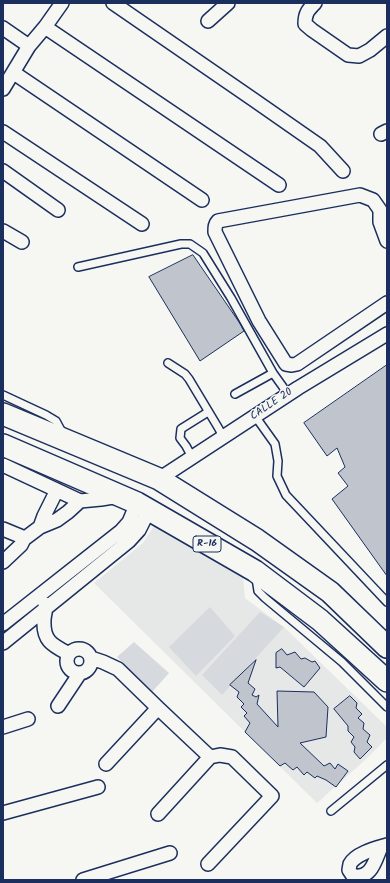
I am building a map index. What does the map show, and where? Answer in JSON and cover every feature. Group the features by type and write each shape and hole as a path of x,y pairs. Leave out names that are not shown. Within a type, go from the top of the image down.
{"main road":[{"name":"R-16","path":"3,414 159,479 257,540 330,592 387,647"},
{"name":"R-16","path":"3,445 135,503 255,571 320,620 387,681"}],"street":[{"path":"3,89 29,46 62,3"},
{"path":"114,3 320,146 343,171"},
{"path":"208,21 228,3"},
{"path":"315,3 305,17 305,24 348,55 359,56 370,50 387,36"},
{"path":"45,27 279,185"},
{"path":"3,28 29,46"},
{"path":"14,73 202,200"},
{"path":"3,132 142,224"},
{"path":"3,171 58,210"},
{"path":"387,241 380,222 380,210 373,200 360,195 218,221 215,227 215,232 256,315 286,364 297,364 387,303"},
{"path":"3,231 22,242"},
{"name":"CALLE 20","path":"159,479 305,383 387,334"},
{"path":"3,465 80,501 101,499 135,503"},
{"path":"40,527 57,490"},
{"path":"3,562 21,545 24,539 40,527 56,520 68,512 80,501"},
{"path":"3,624 121,531 129,522 135,503"},
{"path":"3,643 129,541 139,530 135,503"},
{"path":"3,529 24,539"},
{"path":"40,595 46,608 44,620 45,635 52,644 69,654"},
{"path":"91,658 90,665 86,671 80,673 73,672 68,667 66,660 69,654 74,650 81,649 87,652 91,658 118,668 210,757"},
{"path":"58,706 80,673"},
{"path":"106,764 158,708"},
{"path":"3,727 28,719"},
{"path":"158,814 210,757 220,755 232,757 272,796 208,864"},
{"path":"3,813 98,787"},
{"path":"83,880 170,853"}],"lane":[{"path":"78,267 181,244 190,244 202,253 223,285 273,373 288,395"},
{"path":"168,363 185,374 223,437"},
{"path":"235,394 273,373"},
{"path":"3,395 56,421 65,440"},
{"path":"192,457 180,438 181,430 208,412"},
{"path":"255,416 275,444 278,461 277,476 286,495 387,602"},
{"path":"255,571 258,591 342,662 387,707"},
{"path":"331,811 387,765"}],"shaded area":[{"path":"154,526 243,576 245,598 286,629 387,727 387,738 364,761 317,803 94,583 143,543"},
{"path":"210,607 235,636 196,676 169,647"},
{"path":"260,612 284,627 222,695 202,675"},
{"path":"134,642 169,673 152,692 117,657"}],"building":[{"path":"193,255 244,331 200,361 149,277"},
{"path":"387,365 387,576 332,499 348,486 338,473 345,467 337,448 327,456 304,423"},
{"path":"282,649 287,655 295,652 301,659 305,658 312,662 315,661 320,668 304,687 280,667 276,668 276,653"},
{"path":"256,660 248,683 255,689 252,695 256,697 259,695 257,704 278,727 277,691 314,692 328,707 326,737 300,743 324,766 330,763 335,769 338,764 348,771 336,787 317,776 315,778 307,772 304,775 297,767 293,770 285,763 280,766 245,732 250,723 244,716 247,713 241,707 244,704 237,697 239,692 230,685"},
{"path":"350,696 357,703 356,708 362,714 358,718 364,723 363,729 370,735 367,742 372,747 360,759 354,752 355,747 351,742 354,737 348,731 348,726 334,709"}]}
